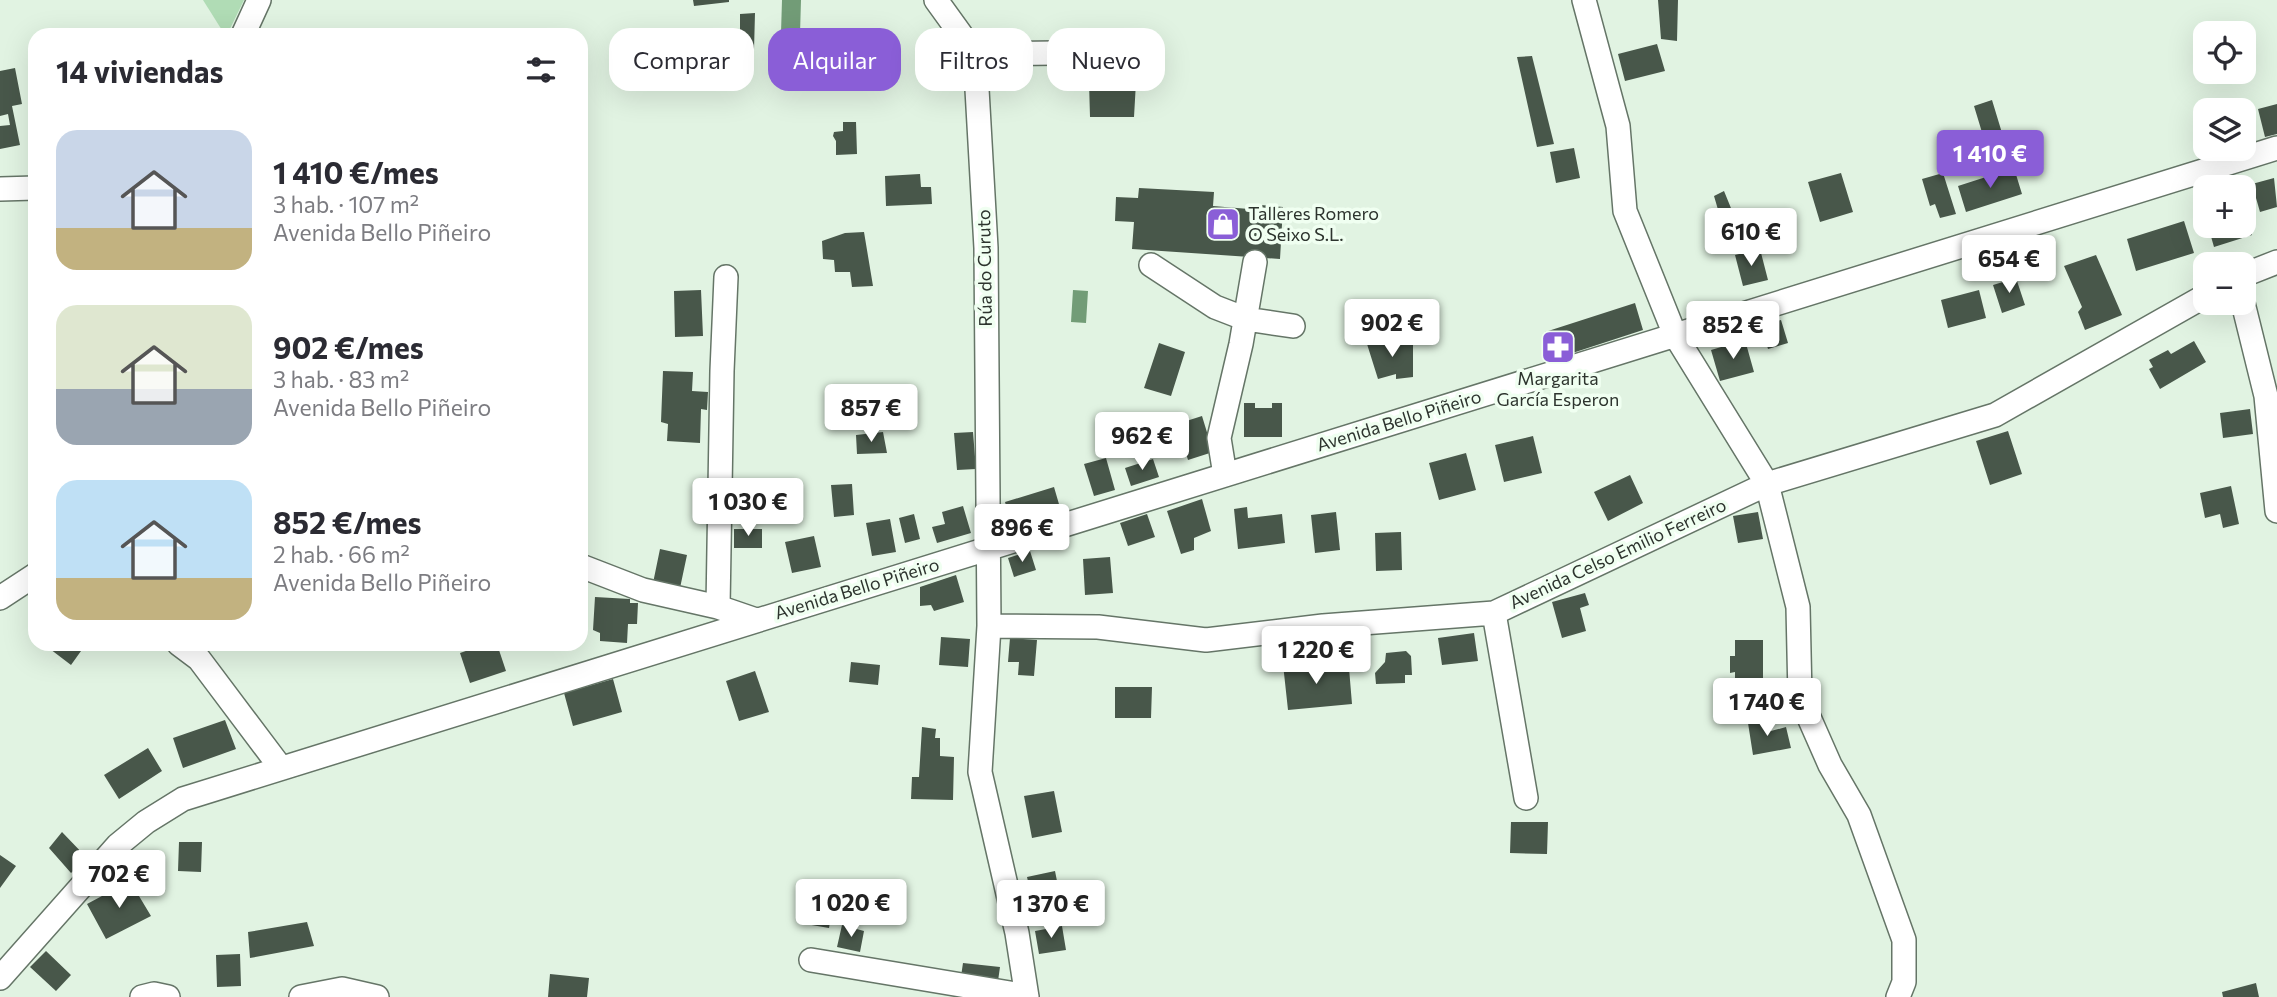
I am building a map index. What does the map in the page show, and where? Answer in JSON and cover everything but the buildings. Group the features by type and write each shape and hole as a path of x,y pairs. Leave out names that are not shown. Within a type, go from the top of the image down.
{"street":[{"path":"246,28 259,0"},
{"path":"936,0 956,28"},
{"path":"1584,0 1618,126 1625,211 1675,335 1767,484 1798,607 1800,697 1830,765 1859,815 1904,940 1904,982 1898,997"},
{"name":"Rúa do Curuto","path":"977,91 986,248 988,549"},
{"name":"Avenida Bello Piñeiro","path":"0,978 118,845 146,822 183,799 2160,182 2277,148"},
{"path":"0,189 28,188"},
{"path":"1225,475 1220,438 1255,262"},
{"path":"2256,270 2277,262"},
{"path":"1151,265 1215,307 1245,319 1293,326"},
{"path":"718,607 726,277"},
{"name":"Avenida Celso Emilio Ferreiro","path":"989,626 1098,627 1206,640 1323,626 1494,613 1767,484 1995,415 2193,303"},
{"path":"2246,315 2266,396 2277,511"},
{"path":"811,960 1027,997 1017,933 980,772 989,626 988,549"},
{"path":"588,569 643,590 718,607 756,620"},
{"path":"0,598 28,580"},
{"path":"1494,613 1526,798"},
{"path":"188,651 199,659 281,768"},
{"path":"301,997 342,989 377,997"},
{"path":"142,997 168,997"}],"shaded area":[{"path":"203,0 244,0 230,28 221,28"},
{"path":"782,0 801,0 800,28 781,28"},
{"path":"1073,290 1088,291 1086,323 1071,322"}],"place":[{"name":"Talleres Romero O Seixo S.L.","path":"1223,224"},
{"name":"Margarita García Esperon","path":"1558,347"}]}
